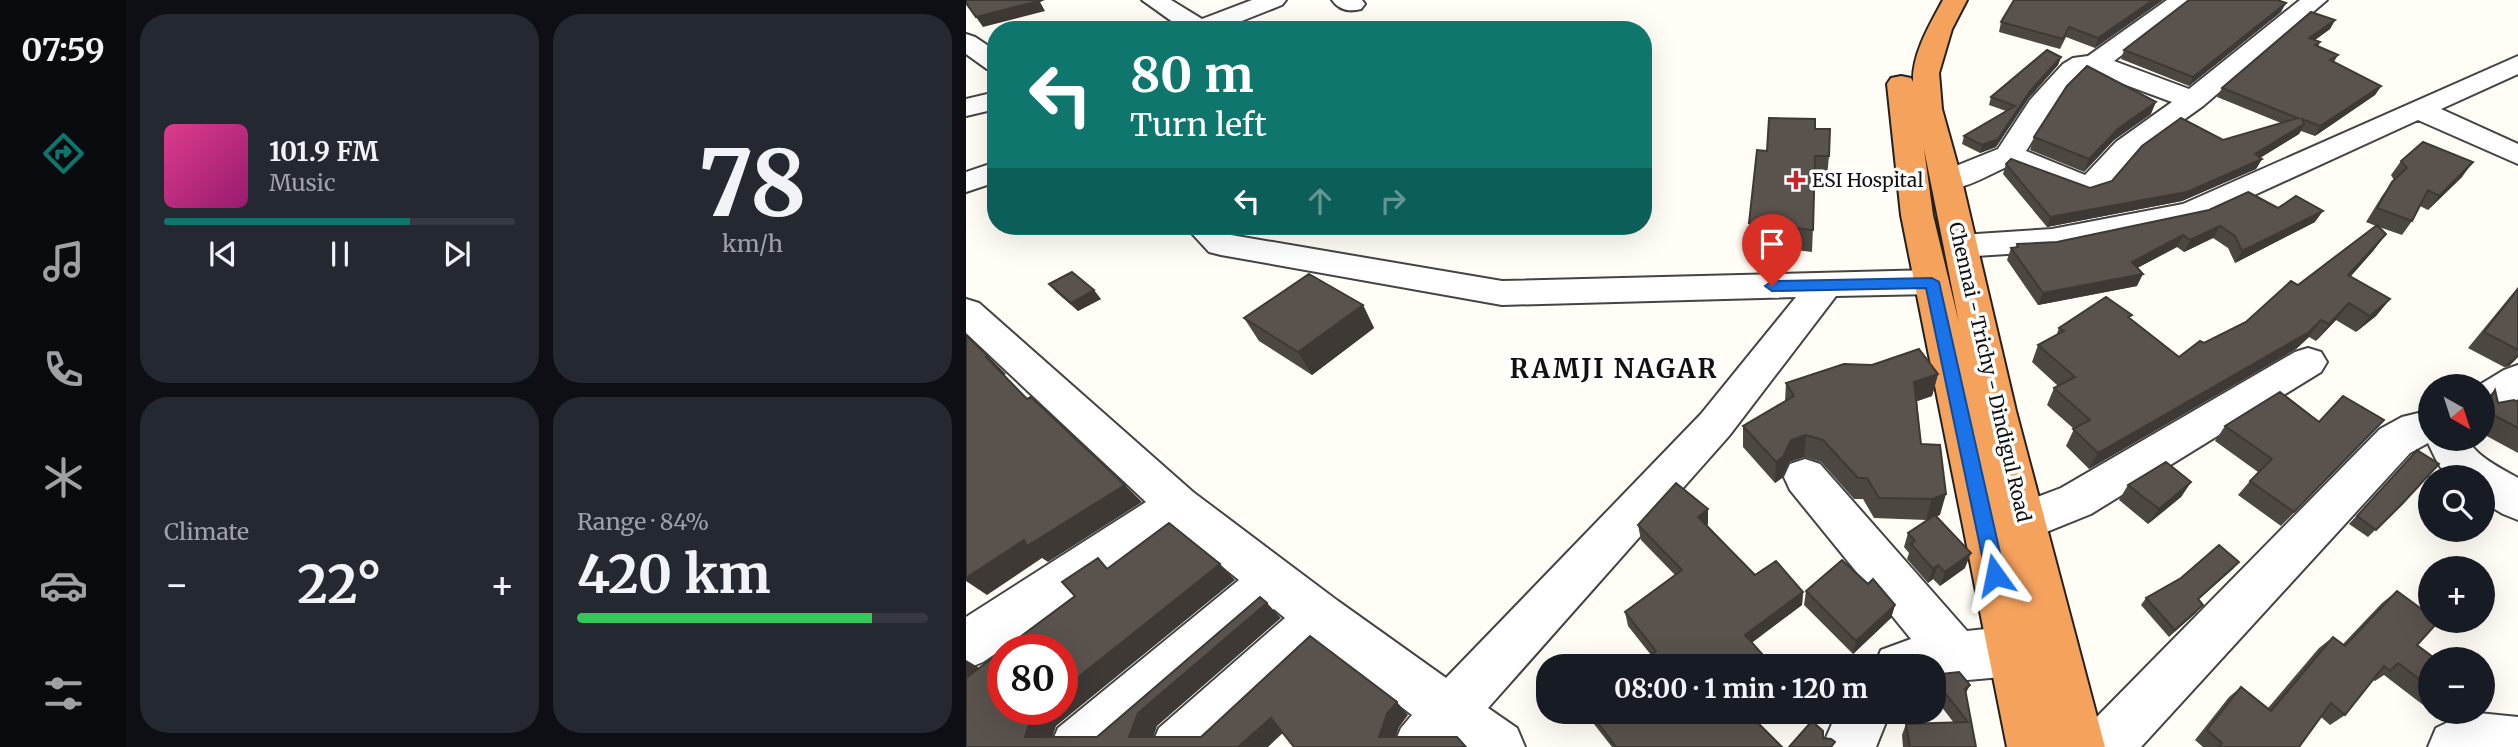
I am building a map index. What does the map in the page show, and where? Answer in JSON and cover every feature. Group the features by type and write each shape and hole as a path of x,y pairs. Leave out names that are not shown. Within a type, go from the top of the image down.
{"highway":[{"name":"Chennai - Trichy - Dindigul Road","path":"1927,0 1914,28 1901,83 1917,215 1932,282 2033,649 2078,747"},
{"name":"Chennai - Trichy - Dindigul Road","path":"1955,0 1940,29 1926,73 1928,109 1947,181 1996,411 2024,522 2033,649 2034,747"}],"street":[{"path":"1154,0 1187,21"},
{"path":"1220,21 1274,0"},
{"path":"2095,63 2182,0"},
{"path":"2009,155 2086,187 2095,182 2126,148 2193,100 2315,0"},
{"path":"966,42 987,68"},
{"path":"1947,181 2009,155 2040,106 2072,70 2082,64 2095,63 2193,100"},
{"path":"1961,246 2052,240 2191,212 2518,64"},
{"path":"966,108 987,102"},
{"path":"2418,109 2518,155"},
{"path":"966,183 987,174"},
{"path":"1211,235 1221,244 1502,293 1932,282"},
{"path":"1420,747 1451,710 1715,425 1826,285"},
{"path":"966,312 1178,505 1321,617 1498,747"},
{"path":"2024,522 2076,502 2308,362"},
{"path":"2496,394 2518,380"},
{"path":"2105,747 2395,441 2418,428"},
{"path":"2453,452 2465,465"},
{"path":"1805,477 1957,657"},
{"path":"2495,487 2518,501"},
{"path":"966,645 1178,505"},
{"path":"1077,747 1275,579"},
{"path":"1178,747 1321,617"},
{"path":"1946,658 2033,649"},
{"path":"1849,747 1859,724"},
{"path":"2455,747 2473,737 2518,744"}],"building":[{"path":"966,0 1038,0 1039,1 976,17"},
{"path":"2014,0 2153,0 2098,38 2069,27 2063,39 2001,22"},
{"path":"2189,0 2277,0 2286,3 2193,77 2124,50"},
{"path":"2311,12 2335,20 2309,38 2320,42 2315,45 2338,55 2330,60 2381,86 2320,126 2302,119 2304,124 2255,154 2262,159 2187,192 2050,217 2006,164 2011,159 2090,188 2112,181 2142,146 2181,118 2223,140 2298,118 2222,88"},
{"path":"2047,50 2061,57 2030,91 1998,139 1982,145 1964,136 2015,106 1991,97"},
{"path":"2087,66 2156,102 2119,128 2089,159 2034,137 2067,86"},
{"path":"1769,118 1815,119 1815,129 1830,129 1829,156 1815,156 1813,230 1749,223 1757,150 1767,151"},
{"path":"2423,142 2473,162 2439,196 2428,190 2412,221 2377,208 2392,182 2407,168 2401,161"},
{"path":"2248,192 2278,208 2296,196 2323,211 2242,251 2235,236 2220,226 2190,240 2183,235 2132,262 2143,274 2043,293 2011,248 2018,247 2017,244 2057,242 2209,210"},
{"path":"2377,225 2386,234 2348,275 2390,299 2370,316 2349,303 2329,324 2321,320 2309,332 2098,453 2073,429 2090,420 2054,388 2075,377 2038,345 2064,331 2059,328 2106,297 2132,315 2128,317 2179,357 2200,341 2204,343 2246,322 2291,281 2298,285"},
{"path":"1072,272 1094,290 1071,303 1049,284"},
{"path":"1309,274 1363,305 1298,352 1244,318"},
{"path":"2518,289 2518,350 2484,332"},
{"path":"966,335 1027,399 1031,397 1125,485 1027,546 1024,540 966,578"},
{"path":"1919,349 1938,374 1914,382 1921,444 1940,445 1946,494 1932,499 1879,498 1867,478 1858,478 1823,440 1806,435 1791,440 1783,457 1776,462 1743,426 1794,396 1786,383 1844,364 1872,365"},
{"path":"2280,392 2319,422 2343,396 2384,420 2294,512 2250,481 2272,459 2225,426"},
{"path":"2496,394 2498,403 2514,400 2518,402 2518,428 2496,416"},
{"path":"2417,450 2439,464 2418,465 2418,487 2376,530 2357,516"},
{"path":"2166,462 2191,482 2159,509 2128,485"},
{"path":"1676,483 1708,509 1698,517 1755,575 1776,561 1803,592 1745,635 1762,654 1652,654 1656,651 1625,612 1682,570 1638,525"},
{"path":"1935,515 1971,553 1945,572 1938,565 1933,569 1911,544 1915,541 1908,533"},
{"path":"1169,523 1220,564 1078,677 1078,634 1024,634 1075,596 1062,582 1098,558 1107,569"},
{"path":"2219,545 2239,562 2198,599 2203,605 2175,630 2146,598 2181,578"},
{"path":"1842,560 1868,584 1873,579 1895,605 1856,641 1806,591"},
{"path":"2397,591 2418,606 2418,633 2428,633 2417,645 2420,647 2418,678 2398,663 2390,671 2384,666 2345,715 2331,703 2299,747 2219,747 2222,743 2207,730 2241,687 2271,711 2333,637 2345,646"},
{"path":"1260,597 1267,603 1138,713 1129,737 1201,737 1310,636 1397,702 1387,714 1379,737 1457,737 1466,747 1294,747 1271,718 1238,747 966,747 966,678 987,662 987,725 1029,725 1025,737 1097,737"},
{"path":"1959,672 1970,685 1965,689 1976,747 1910,747 1906,724 1968,722 1946,694 1946,673"},
{"path":"1599,724 1759,724 1782,747 1616,747"},
{"path":"1809,724 1815,724 1823,731 1823,738 1835,742 1831,747 1789,747"}],"place":[{"name":"ESI Hospital","path":"1796,180"}],"district":[{"name":"RAMJI NAGAR","path":"1614,369"}],"route":[{"path":"1772,286 1932,282 1995,575"}]}
